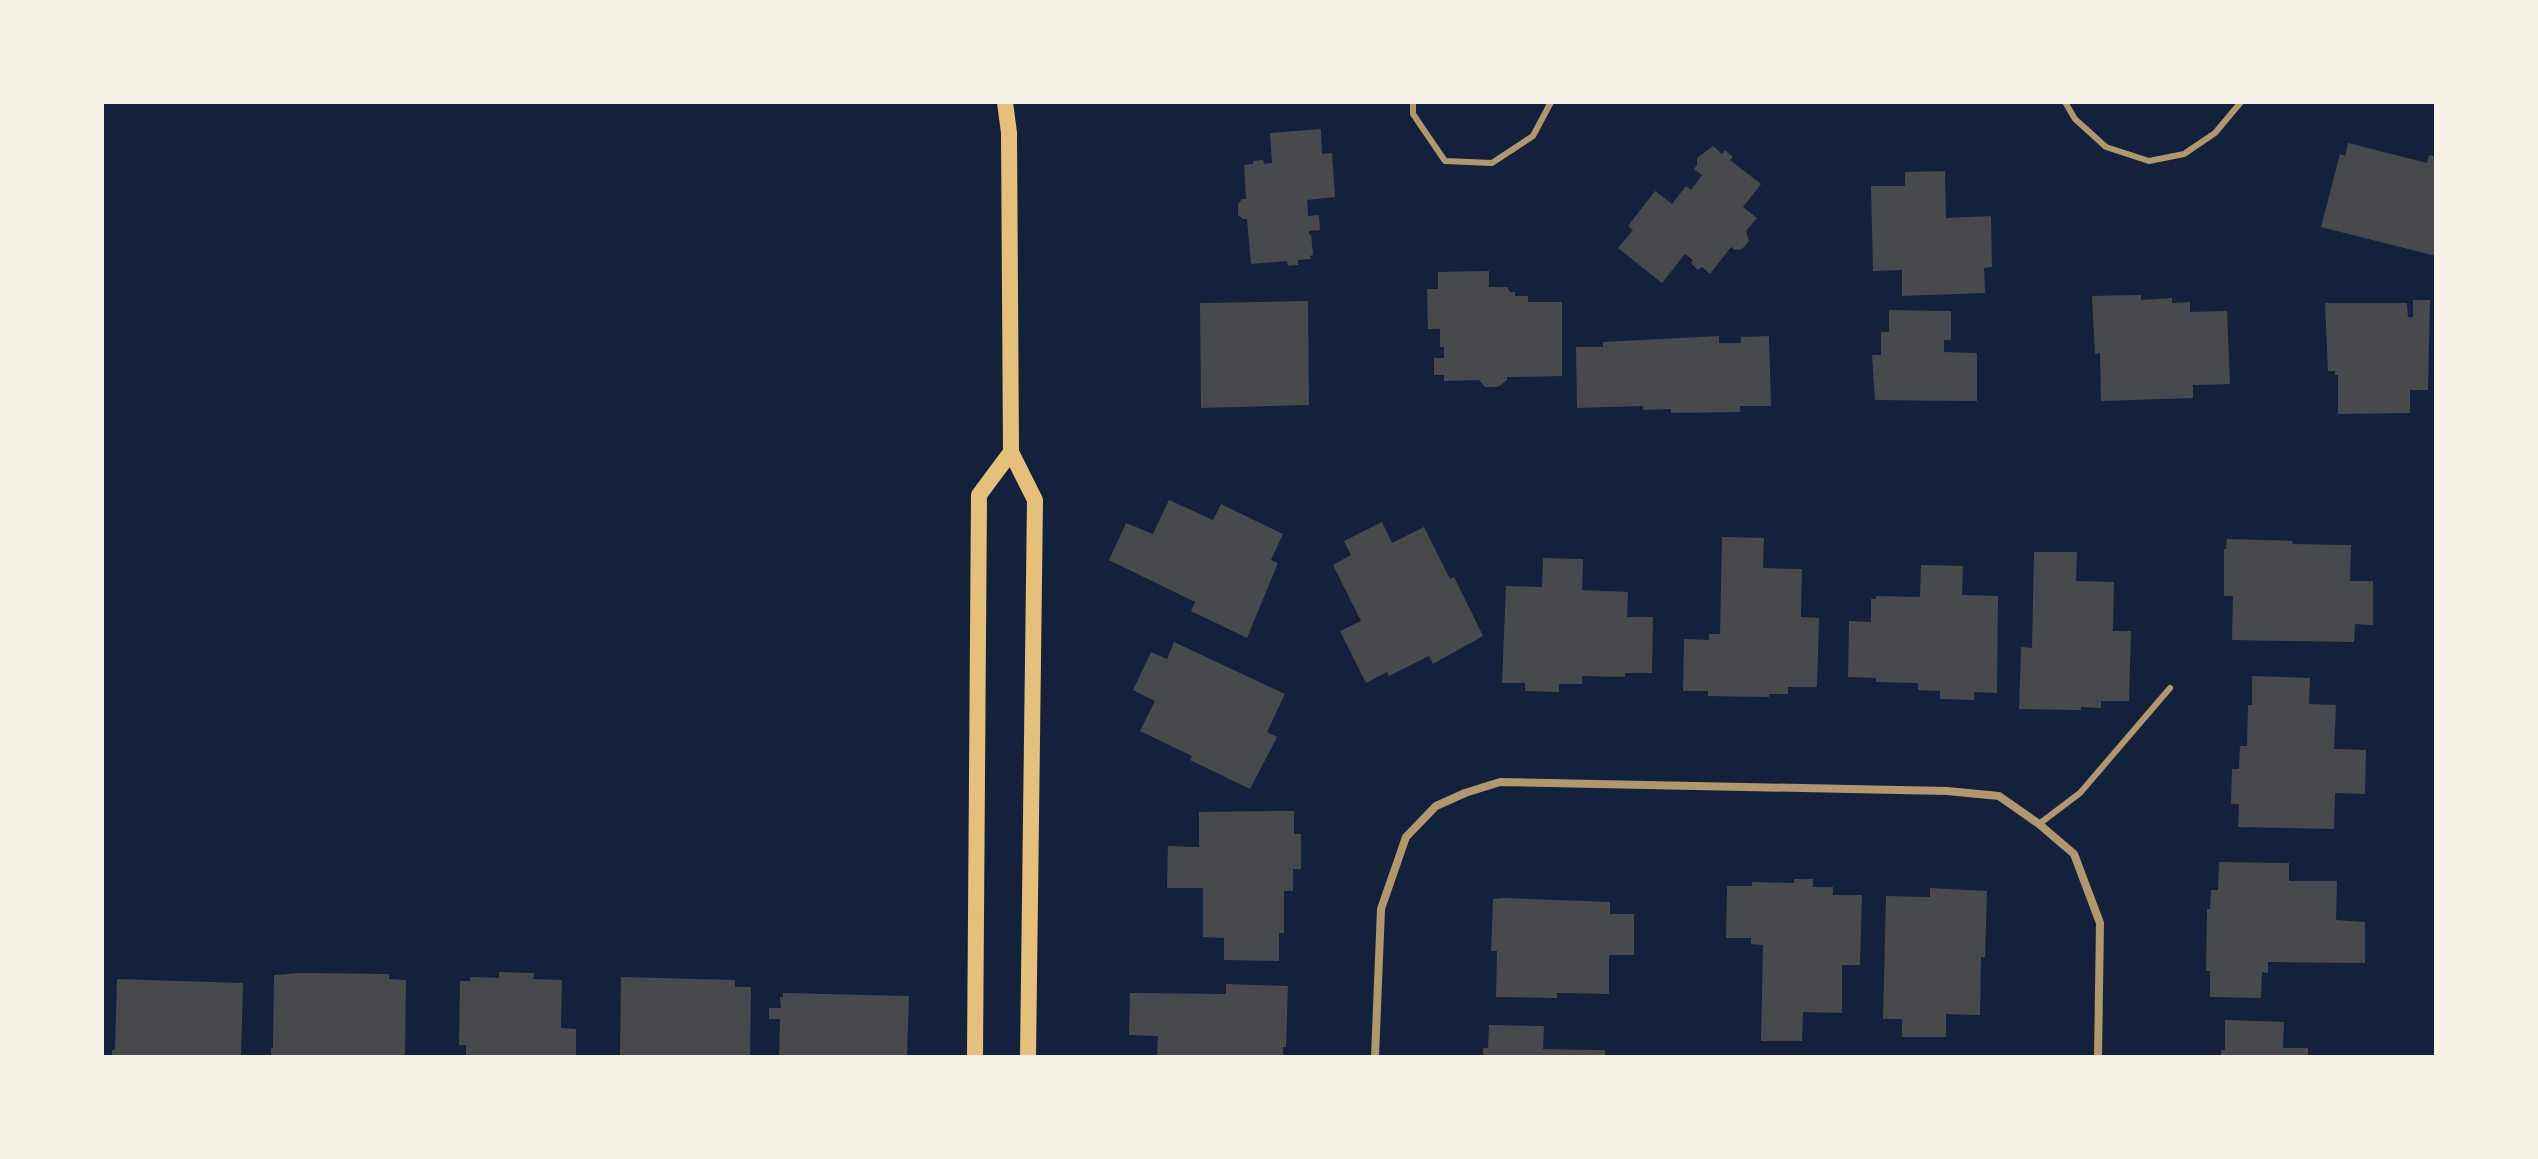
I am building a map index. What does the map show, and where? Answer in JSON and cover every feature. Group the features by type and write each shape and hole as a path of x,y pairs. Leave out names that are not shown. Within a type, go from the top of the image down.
{"main road":[{"path":"1005,102 1009,133 1011,452 1035,500 1028,1057"},
{"path":"975,1057 979,495 1011,452"}],"street":[{"path":"1375,1057 1381,909 1406,837 1436,806 1500,782 1947,791 1999,796 2074,854 2100,923 2098,1057"}],"lane":[{"path":"1413,102 1413,114 1445,161 1492,163 1533,136 1551,102"},
{"path":"2065,102 2075,119 2106,147 2149,161 2184,154 2215,133 2241,102"},
{"path":"2039,824 2080,793 2170,688"}],"building":[{"path":"1321,129 1322,154 1332,153 1335,197 1307,200 1308,216 1319,215 1320,230 1309,231 1311,259 1298,260 1298,265 1288,266 1287,261 1251,264 1247,219 1238,215 1238,204 1246,199 1244,165 1263,160 1264,164 1272,163 1270,133"},
{"path":"2348,143 2427,163 2429,155 2436,157 2436,256 2321,227 2340,154 2345,156"},
{"path":"1713,146 1722,154 1725,150 1733,157 1730,160 1761,184 1743,207 1757,218 1746,231 1749,241 1742,249 1731,247 1710,274 1702,267 1698,270 1691,263 1693,260 1685,254 1662,283 1618,248 1633,230 1628,226 1655,191 1672,204 1686,186 1691,190 1702,175 1694,169 1697,158"},
{"path":"1945,171 1946,218 1991,216 1992,267 1984,268 1985,293 1902,296 1902,270 1873,271 1871,186 1905,186 1905,172"},
{"path":"1489,271 1489,287 1507,287 1510,292 1515,292 1515,296 1528,296 1528,302 1562,302 1562,376 1507,377 1498,387 1485,387 1479,380 1444,381 1444,375 1434,375 1434,358 1444,358 1444,347 1440,347 1440,329 1428,329 1427,289 1438,289 1438,272"},
{"path":"2141,295 2141,300 2172,298 2172,303 2190,302 2190,312 2227,311 2230,384 2193,385 2193,398 2101,401 2100,353 2095,354 2092,296"},
{"path":"2413,300 2430,300 2428,390 2410,390 2410,413 2338,414 2338,375 2335,371 2328,371 2325,303 2407,303 2408,317 2413,317"},
{"path":"1308,301 1309,405 1201,408 1200,303"},
{"path":"1889,310 1951,311 1951,340 1944,340 1944,352 1977,353 1977,401 1875,400 1872,355 1881,355 1881,332 1889,332"},
{"path":"1719,336 1719,343 1741,343 1741,337 1769,336 1771,406 1740,406 1740,412 1671,413 1671,409 1643,410 1643,406 1577,408 1576,347 1603,347 1603,342"},
{"path":"1169,500 1213,520 1221,504 1283,534 1271,560 1278,563 1247,638 1191,611 1195,602 1109,560 1126,523 1153,534"},
{"path":"1382,522 1392,543 1424,527 1450,579 1454,577 1483,636 1433,664 1429,656 1389,676 1387,672 1366,683 1340,631 1361,621 1333,565 1351,555 1344,541"},
{"path":"1722,537 1764,538 1763,568 1802,569 1801,617 1819,618 1817,687 1788,687 1788,694 1769,694 1769,697 1708,696 1708,691 1683,691 1684,639 1709,640 1709,634 1720,634"},
{"path":"2227,539 2351,545 2350,581 2373,581 2373,625 2355,624 2354,642 2232,640 2233,596 2224,596 2224,549"},
{"path":"2034,552 2077,552 2076,581 2114,582 2113,631 2131,631 2129,701 2101,701 2101,708 2081,707 2081,710 2019,709 2021,647 2032,648"},
{"path":"1543,558 1583,559 1582,590 1628,592 1627,617 1653,617 1652,673 1625,673 1625,677 1582,676 1582,684 1559,684 1559,692 1525,691 1525,683 1502,683 1506,586 1542,587"},
{"path":"1921,565 1963,566 1962,595 1998,596 1997,693 1974,692 1974,700 1940,699 1940,691 1918,690 1918,683 1876,682 1876,678 1848,677 1849,621 1871,622 1871,599 1876,599 1876,596 1920,597"},
{"path":"1174,642 1285,694 1267,732 1277,737 1250,789 1140,731 1155,701 1133,690 1151,652 1167,659"},
{"path":"2252,676 2310,678 2309,704 2336,705 2334,749 2366,750 2365,794 2335,793 2334,829 2238,827 2239,804 2231,804 2232,769 2239,769 2240,746 2247,746"},
{"path":"1294,811 1294,834 1301,834 1301,869 1293,869 1293,891 1284,891 1284,933 1279,933 1279,961 1224,960 1224,938 1203,937 1203,888 1167,888 1168,846 1199,847 1199,812"},
{"path":"2219,862 2289,863 2289,881 2337,881 2336,920 2365,922 2365,963 2268,962 2268,973 2262,972 2261,998 2210,997 2210,971 2206,971 2207,909 2210,909 2211,890 2218,890"},
{"path":"1794,879 1813,879 1813,887 1833,887 1833,895 1862,895 1860,965 1842,965 1842,1013 1803,1012 1802,1041 1761,1041 1763,945 1751,944 1751,938 1726,938 1727,886 1752,886 1752,882 1794,883"},
{"path":"1930,888 1987,891 1980,1015 1946,1014 1946,1037 1902,1037 1902,1019 1883,1019 1886,896 1930,897"},
{"path":"1493,899 1610,902 1610,914 1634,914 1634,955 1609,955 1609,994 1557,993 1557,998 1496,997 1497,951 1491,951"},
{"path":"499,972 534,973 533,979 562,980 561,1028 576,1029 576,1057 466,1057 466,1045 459,1045 460,981 470,981 470,977 499,978"},
{"path":"389,974 389,979 406,980 405,1057 271,1057 274,975"},
{"path":"621,977 735,980 735,987 751,987 750,1057 620,1057"},
{"path":"117,979 243,983 241,1057 112,1057 112,1050 115,1050"},
{"path":"1226,984 1288,986 1283,1057 1157,1057 1158,1036 1129,1035 1130,993 1226,994"},
{"path":"783,993 909,996 907,1057 779,1057 780,1019 769,1019 769,1008 781,1008 780,997"},
{"path":"2225,1020 2284,1022 2283,1048 2308,1048 2308,1057 2221,1057 2221,1050 2225,1050"},
{"path":"1489,1025 1544,1026 1543,1049 1605,1050 1605,1057 1483,1057 1483,1048 1488,1048"}]}
